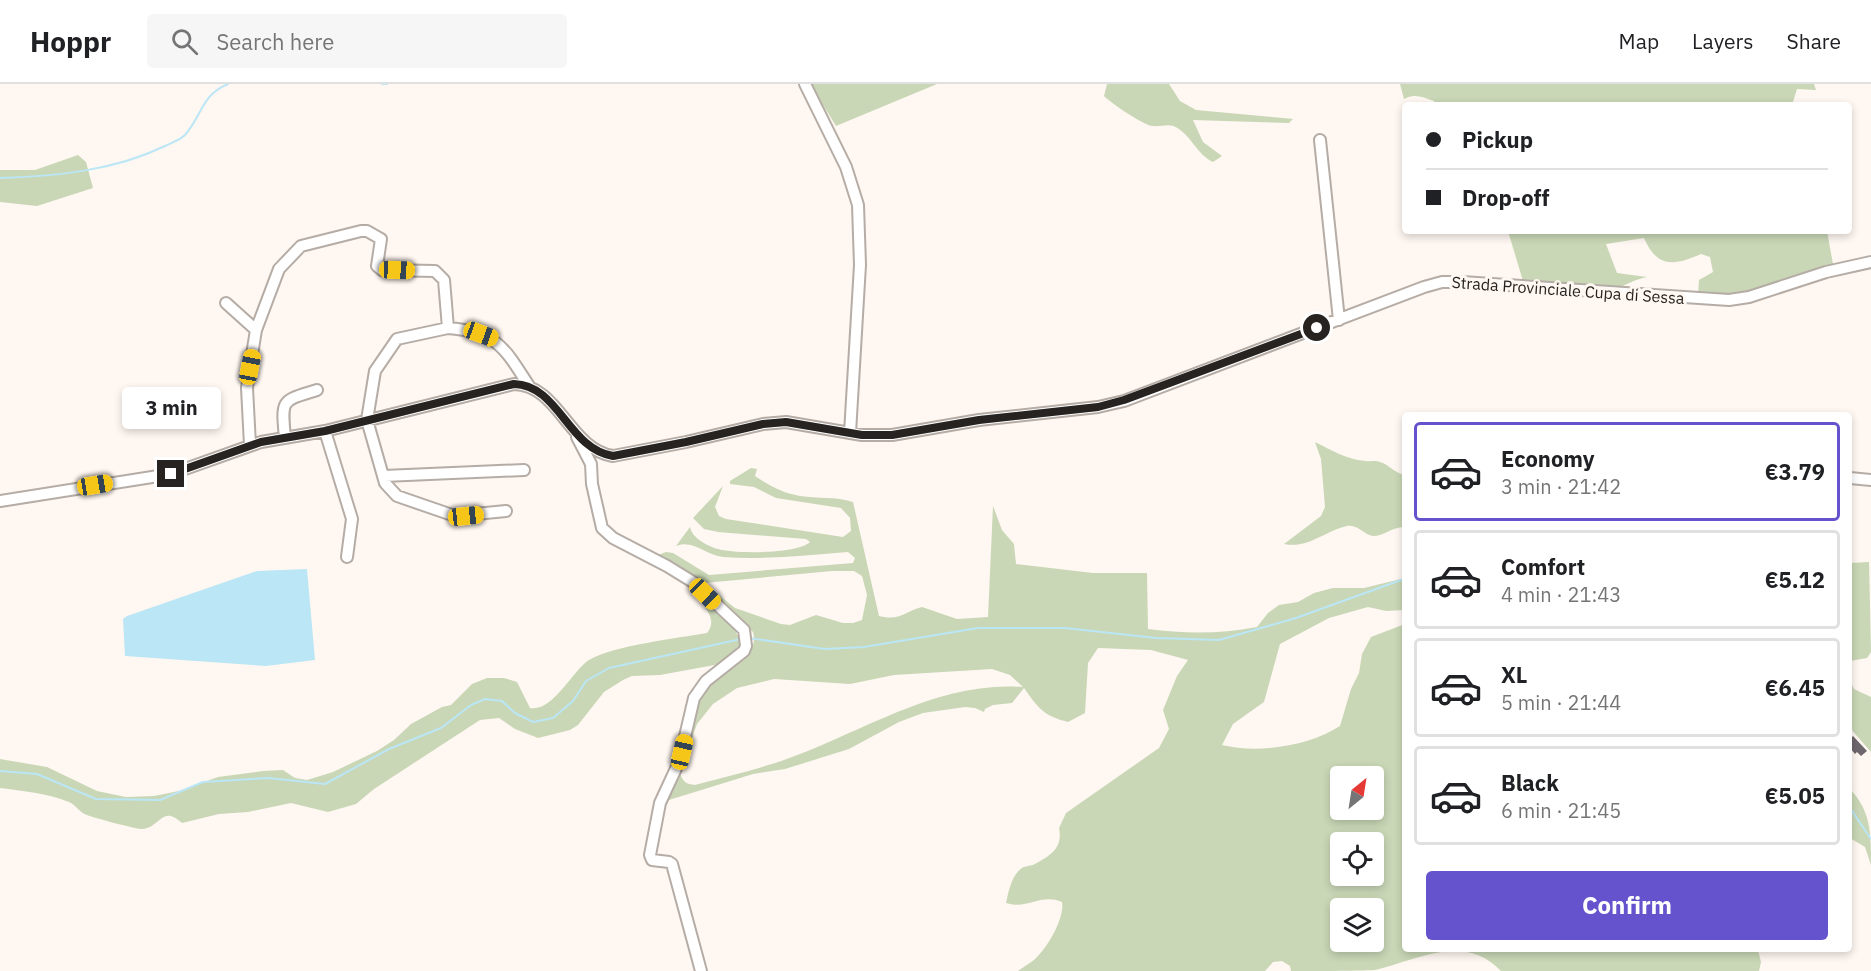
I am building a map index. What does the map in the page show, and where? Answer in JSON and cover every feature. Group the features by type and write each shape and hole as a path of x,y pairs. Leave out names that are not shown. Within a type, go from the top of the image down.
{"street":[{"path":"805,84 846,167 858,205 860,265 850,434"},
{"path":"1320,140 1339,320"},
{"path":"250,445 247,388 256,330 279,269 301,246 367,231 381,239 377,266 382,270 435,272 441,275 444,280 448,328 397,339 375,371 367,420 385,483 397,496 454,516 506,511"},
{"name":"Strada Provinciale Cupa di Sessa","path":"448,328 463,329 493,339 503,348 530,386 556,409 577,435 594,451 613,456 763,424 786,422 850,434 892,435 990,418 1098,407 1124,400 1272,343 1442,282 1729,300 1749,297 1826,272 1871,262"},
{"path":"226,303 256,330"},
{"path":"0,501 171,474 250,445 325,431 423,408 494,387 514,384 530,386"},
{"path":"285,438 286,403 294,396 317,390"},
{"path":"325,431 352,519 347,557"},
{"path":"577,435 591,464 592,484 602,528 613,538 693,582 744,630 746,646 741,655 706,681 694,698 679,762 660,802 650,855 652,860 672,864 701,971"},
{"path":"384,476 524,470"},
{"path":"1852,478 1871,480"}],"green space":[{"path":"810,84 937,84 836,126"},
{"path":"1107,84 1169,84 1180,101 1196,110 1293,119 1289,123 1193,120 1203,142 1222,156 1213,162 1176,127 1152,126 1113,104 1104,96"},
{"path":"1400,84 1814,84 1816,90 1797,89 1793,102 1434,102 1419,96 1404,99"},
{"path":"78,155 86,162 93,188 37,206 0,202 0,170 35,170"},
{"path":"1509,234 1828,234 1833,264 1743,294 1726,297 1698,295 1699,280 1713,272 1710,257 1701,254 1683,261 1667,262 1655,255 1644,238 1606,244 1617,273 1647,277 1615,289 1523,281"},
{"path":"1315,442 1353,459 1380,462 1402,474 1402,527 1373,536 1347,526 1309,542 1284,544 1321,516 1325,507 1321,459"},
{"path":"751,468 757,469 755,476 787,493 853,502 879,616 886,617 897,617 922,607 957,619 988,617 993,506 1002,530 1014,544 1016,564 1093,573 1147,573 1148,629 1203,632 1257,627 1268,613 1279,605 1298,602 1314,593 1333,588 1364,588 1402,579 1402,610 1386,611 1368,607 1329,618 1280,644 1264,702 1233,724 1222,745 1251,749 1283,746 1314,739 1340,726 1351,689 1359,673 1362,654 1371,637 1402,625 1402,952 1440,952 1375,970 1291,971 1290,966 1282,961 1273,962 1265,971 1018,971 1034,960 1049,941 1061,916 1062,902 1047,899 1021,905 1006,903 1013,879 1022,868 1041,861 1055,850 1060,835 1059,828 1066,813 1159,748 1169,729 1163,710 1177,676 1188,660 1151,650 1098,648 1088,663 1085,713 1068,722 1042,710 1024,688 1012,703 993,705 984,712 965,707 923,713 899,722 849,749 785,769 753,774 669,800 667,796 682,739 699,696 712,682 745,657 754,641 753,632 664,561 667,558 658,555 666,552 673,553 709,575 853,563 855,558 848,552 770,558 723,557 688,544 676,546 690,527 701,541 726,551 780,551 803,546 810,542 806,539 704,529 693,518 723,486 715,507 719,516 726,519 843,537 851,531 850,518 841,508 776,498 754,487 730,484 730,481","holes":["854,571 862,576 867,595 862,620 853,623 843,623 816,615 790,625 781,624 735,608 704,583","992,669 1010,675 1023,687 992,687 962,691 933,699 904,709 820,746 756,769 695,785 685,782 680,773 697,724 713,704 737,688 774,679 850,684 894,675"]},
{"path":"1869,562 1871,652 1867,658 1852,661 1852,563"},
{"path":"704,601 727,620 739,639 740,646 735,653 720,664 660,675 632,676 604,692 578,725 570,730 538,738 515,729 499,718 480,720 374,789 356,804 328,812 291,803 248,812 219,814 182,823 175,818 165,816 148,828 142,829 87,815 69,802 52,796 0,788 0,759 47,767 97,791 126,797 154,796 179,791 218,777 263,771 283,770 295,778 307,780 333,772 377,751 394,740 411,724 442,707 451,705 472,684 487,678 504,678 517,682 530,708 538,708 547,704 583,665 599,655 646,643 707,633 711,621 702,602"},
{"path":"1852,685 1854,689 1871,697 1871,752 1852,730"},
{"path":"1852,791 1866,814 1871,843 1871,865 1865,847 1852,839"},
{"path":"1464,952 1758,952 1761,962 1759,971 1501,971 1487,959"}],"water":[{"path":"307,569 315,660 266,666 125,656 123,619 127,616 257,571"}],"building":[{"path":"1852,737 1867,751 1861,756 1852,750"}],"waterway":[{"path":"0,178 84,171 145,154 183,137 212,94 228,84"},
{"path":"382,84 387,84"},
{"path":"749,638 825,649 864,647 978,628 1065,628 1156,638 1219,640 1296,618 1402,580"},
{"path":"0,771 37,774 96,799 160,800 203,782 268,778 325,784 389,749 441,728 471,705 485,699 502,701 515,713 533,722 553,718 573,701 586,681 609,668 741,639"},
{"path":"1852,811 1871,839"}],"route":[{"path":"171,474 261,442 325,431 423,408 494,387 514,384 534,387 588,446 594,451 613,456 763,424 786,422 862,435 892,435 979,420 1098,407 1124,400 1317,328"}]}
